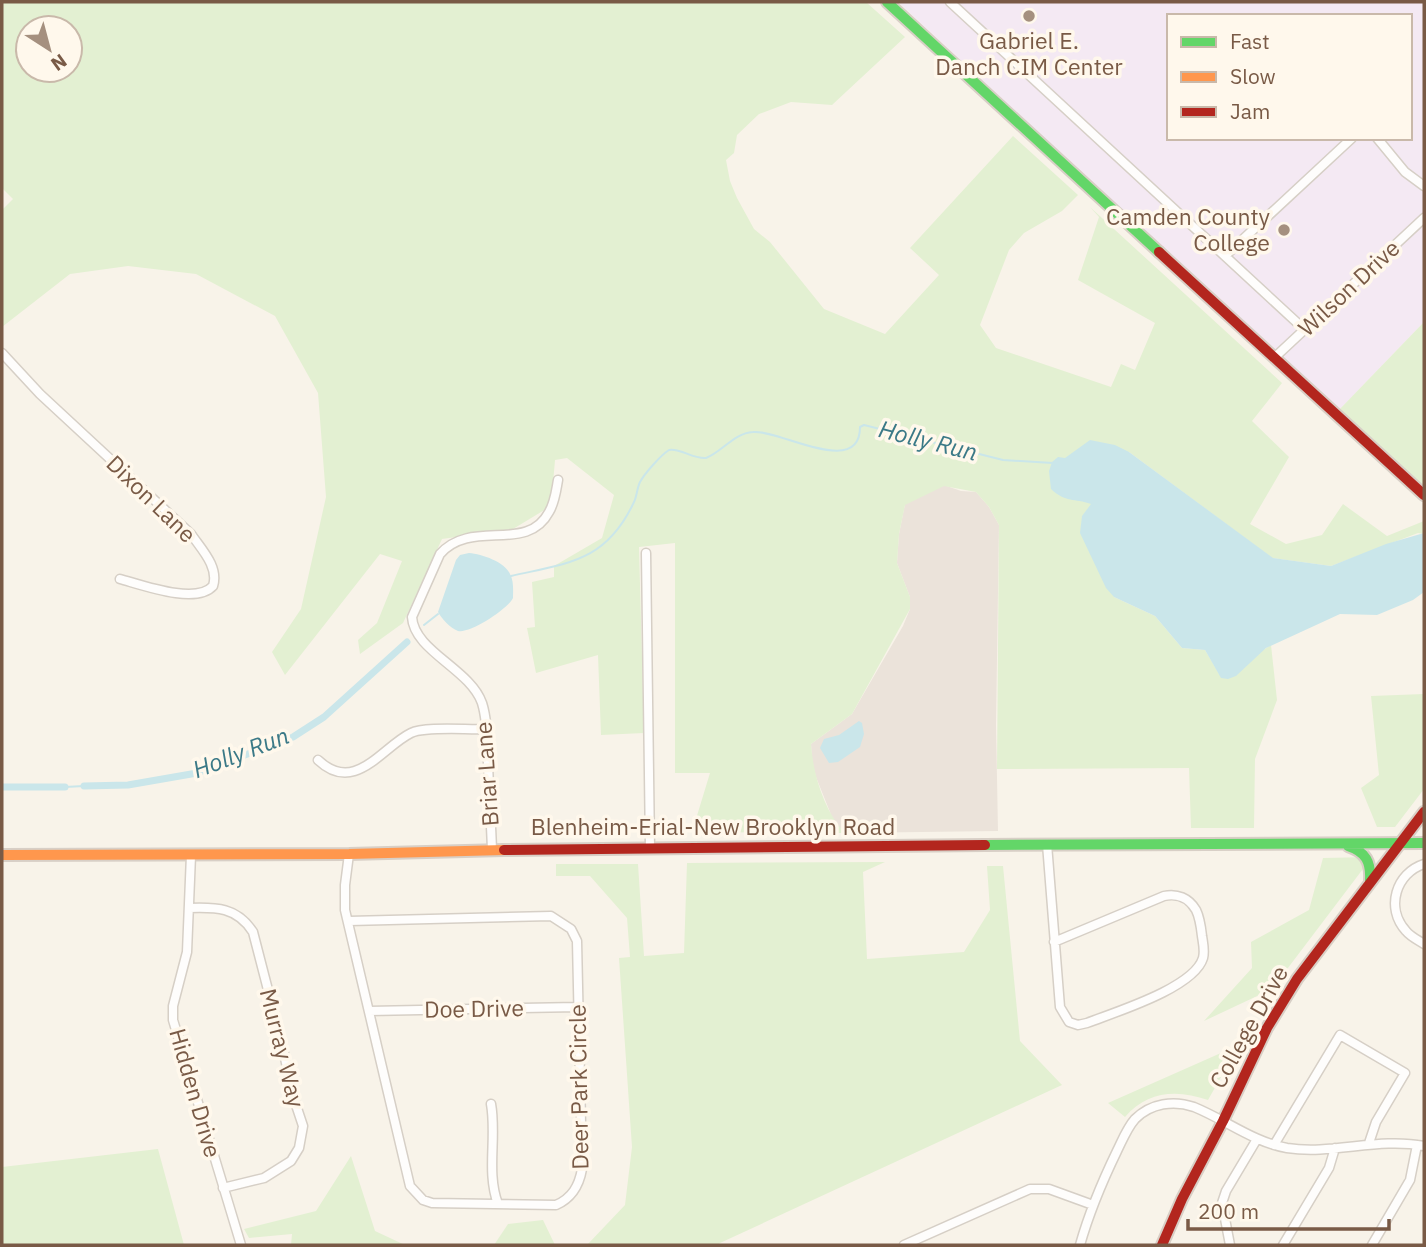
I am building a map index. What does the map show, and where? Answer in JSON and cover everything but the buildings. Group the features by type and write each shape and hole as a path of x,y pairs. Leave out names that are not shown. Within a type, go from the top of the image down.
{"main road":[{"path":"887,2 1424,495"},
{"name":"College Drive","path":"1162,1245 1267,1028 1297,979 1424,812"},
{"name":"Blenheim-Erial-New Brooklyn Road","path":"2,855 349,854 1047,844 1424,843"},
{"path":"1335,844 1354,847 1369,858 1369,883"}],"street":[{"path":"950,2 1305,330"},
{"path":"1226,256 1350,140"},
{"path":"1379,140 1405,172 1424,186"},
{"name":"Wilson Drive","path":"1274,358 1424,218"},
{"name":"Dixon Lane","path":"2,353 40,394 191,534 204,552 215,575 213,586 202,594 178,593 120,579"},
{"name":"Briar Lane","path":"492,850 486,729 482,703 467,680 421,639 412,626 412,617 440,554 448,545 467,537 511,536 531,530 548,516 558,480"},
{"path":"646,553 650,848"},
{"path":"318,760 330,768 354,771 372,763 412,732 486,729"},
{"path":"1047,844 1054,942 1060,1007 1069,1022 1078,1025 1087,1023 1171,990 1199,966 1204,947 1195,908 1178,895 1164,896 1054,942"},
{"name":"Deer Park Circle","path":"349,854 345,910 411,1186 423,1200 432,1203 556,1205 568,1198 580,1181 582,1169 577,941 571,929 551,916 349,921"},
{"name":"Hidden Drive","path":"191,855 187,952 175,996 173,1020 241,1245"},
{"path":"1424,864 1414,868 1400,882 1395,907 1406,932 1424,944"},
{"name":"Murray Way","path":"189,908 229,910 244,919 253,932 293,1096 303,1126 299,1148 291,1161 264,1178 223,1188"},
{"name":"Doe Drive","path":"369,1011 578,1007"},
{"path":"1274,1144 1340,1035 1405,1073 1376,1122 1369,1143"},
{"path":"491,1104 494,1123 492,1184 498,1204"},
{"path":"1080,1245 1093,1205 1130,1126 1147,1110 1162,1105 1182,1104 1257,1139 1300,1149 1394,1142 1421,1146 1410,1180 1372,1245"},
{"path":"1230,1245 1222,1203 1257,1139"},
{"path":"1283,1245 1329,1168 1335,1148"},
{"path":"904,1245 1030,1189 1049,1189 1093,1205"}],"shaded area":[{"name":"Camden County College","path":"898,2 1424,2 1424,322 1338,411"},
{"path":"944,485 961,491 976,492 999,525 996,725 998,831 845,833 834,822 816,777 811,744 852,714 903,626 910,609 910,597 897,563 905,504"}],"green space":[{"path":"2,2 866,2 905,37 832,105 791,102 759,114 737,135 734,153 726,160 730,181 754,229 770,242 824,309 885,334 939,275 910,248 1013,136 1078,195 1062,211 1024,233 1009,250 980,325 996,348 1111,387 1121,364 1135,370 1155,323 1078,280 1099,217 1090,207 1282,383 1252,421 1289,457 1250,524 1286,544 1322,535 1343,504 1387,536 1424,521 1424,534 1418,533 1331,566 1272,558 1129,452 1091,503 1114,597 1155,616 1182,648 1205,650 1221,677 1271,645 1277,700 1255,759 1254,828 1191,828 1189,768 997,769 999,525 976,492 944,486 905,505 897,563 910,597 910,609 852,714 811,744 821,792 831,814 845,833 692,832 710,773 675,773 675,543 639,547 644,733 601,735 598,655 536,673 527,628 535,627 532,582 554,577 554,566 602,538 614,495 567,458 555,460 551,506 513,529 442,539 403,623 360,654 358,640 377,623 402,561 380,554 285,675 272,652 301,609 326,497 318,393 275,316 196,274 128,266 70,274 2,327 2,210 13,199 2,188"},
{"path":"1424,322 1424,486 1338,411"},
{"path":"1424,694 1424,789 1395,827 1377,827 1361,788 1379,775 1371,696"},
{"path":"1372,857 1272,989 1204,1021 1252,968 1251,942 1309,910 1323,858"},
{"path":"885,862 863,872 867,959 964,952 990,910 987,866 1003,866 1020,1041 1062,1085 718,1245 587,1245 625,1205 632,1147 619,958 630,957 627,918 590,876 556,876 556,864 638,864 644,956 684,953 687,863"},
{"path":"1239,1045 1208,1100 1185,1094 1153,1097 1125,1117 1108,1103"},
{"path":"158,1149 184,1245 2,1245 2,1167"},
{"path":"351,1156 375,1231 405,1245 291,1245 292,1234 249,1238 244,1229 316,1211"},
{"path":"543,1220 555,1245 494,1245 508,1224"}],"water":[{"path":"1090,440 1115,445 1129,452 1273,558 1331,566 1386,544 1424,533 1424,592 1413,600 1377,615 1340,614 1266,648 1236,676 1221,678 1205,650 1182,648 1155,616 1114,597 1106,588 1080,533 1082,516 1091,504 1066,498 1051,489 1049,471 1052,462 1058,457 1065,458"},
{"path":"469,553 492,559 507,570 512,580 513,598 488,620 471,629 458,631 438,612 456,560 460,555"},
{"path":"859,721 864,734 860,747 838,762 829,763 820,748 824,739 839,735"}],"waterway":[{"name":"Holly Run","path":"511,576 568,563 598,548 623,522 634,502 642,478 669,450 706,458 746,433 765,433 833,451 847,449 856,442 860,427 864,425 1003,460 1053,463"},
{"name":"Holly Run","path":"424,625 438,614"},
{"name":"Holly Run","path":"84,786 128,785 197,773 293,737 324,717 407,642"},
{"name":"Holly Run","path":"65,787 84,786"},
{"name":"Holly Run","path":"2,787 65,787"}],"traffic: fast":[{"path":"887,2 1159,252"},
{"path":"985,845 1424,843"},
{"path":"1348,846 1366,858 1370,868 1370,880"}],"traffic: slow":[{"path":"2,855 349,854 504,850"}],"traffic: jam":[{"path":"1159,252 1424,495"},
{"path":"1162,1245 1267,1028 1297,979 1424,812"},
{"path":"504,850 985,845"}],"place":[{"name":"Gabriel E. Danch CIM Center","path":"1029,16"},
{"name":"Camden County College","path":"1284,230"}]}
